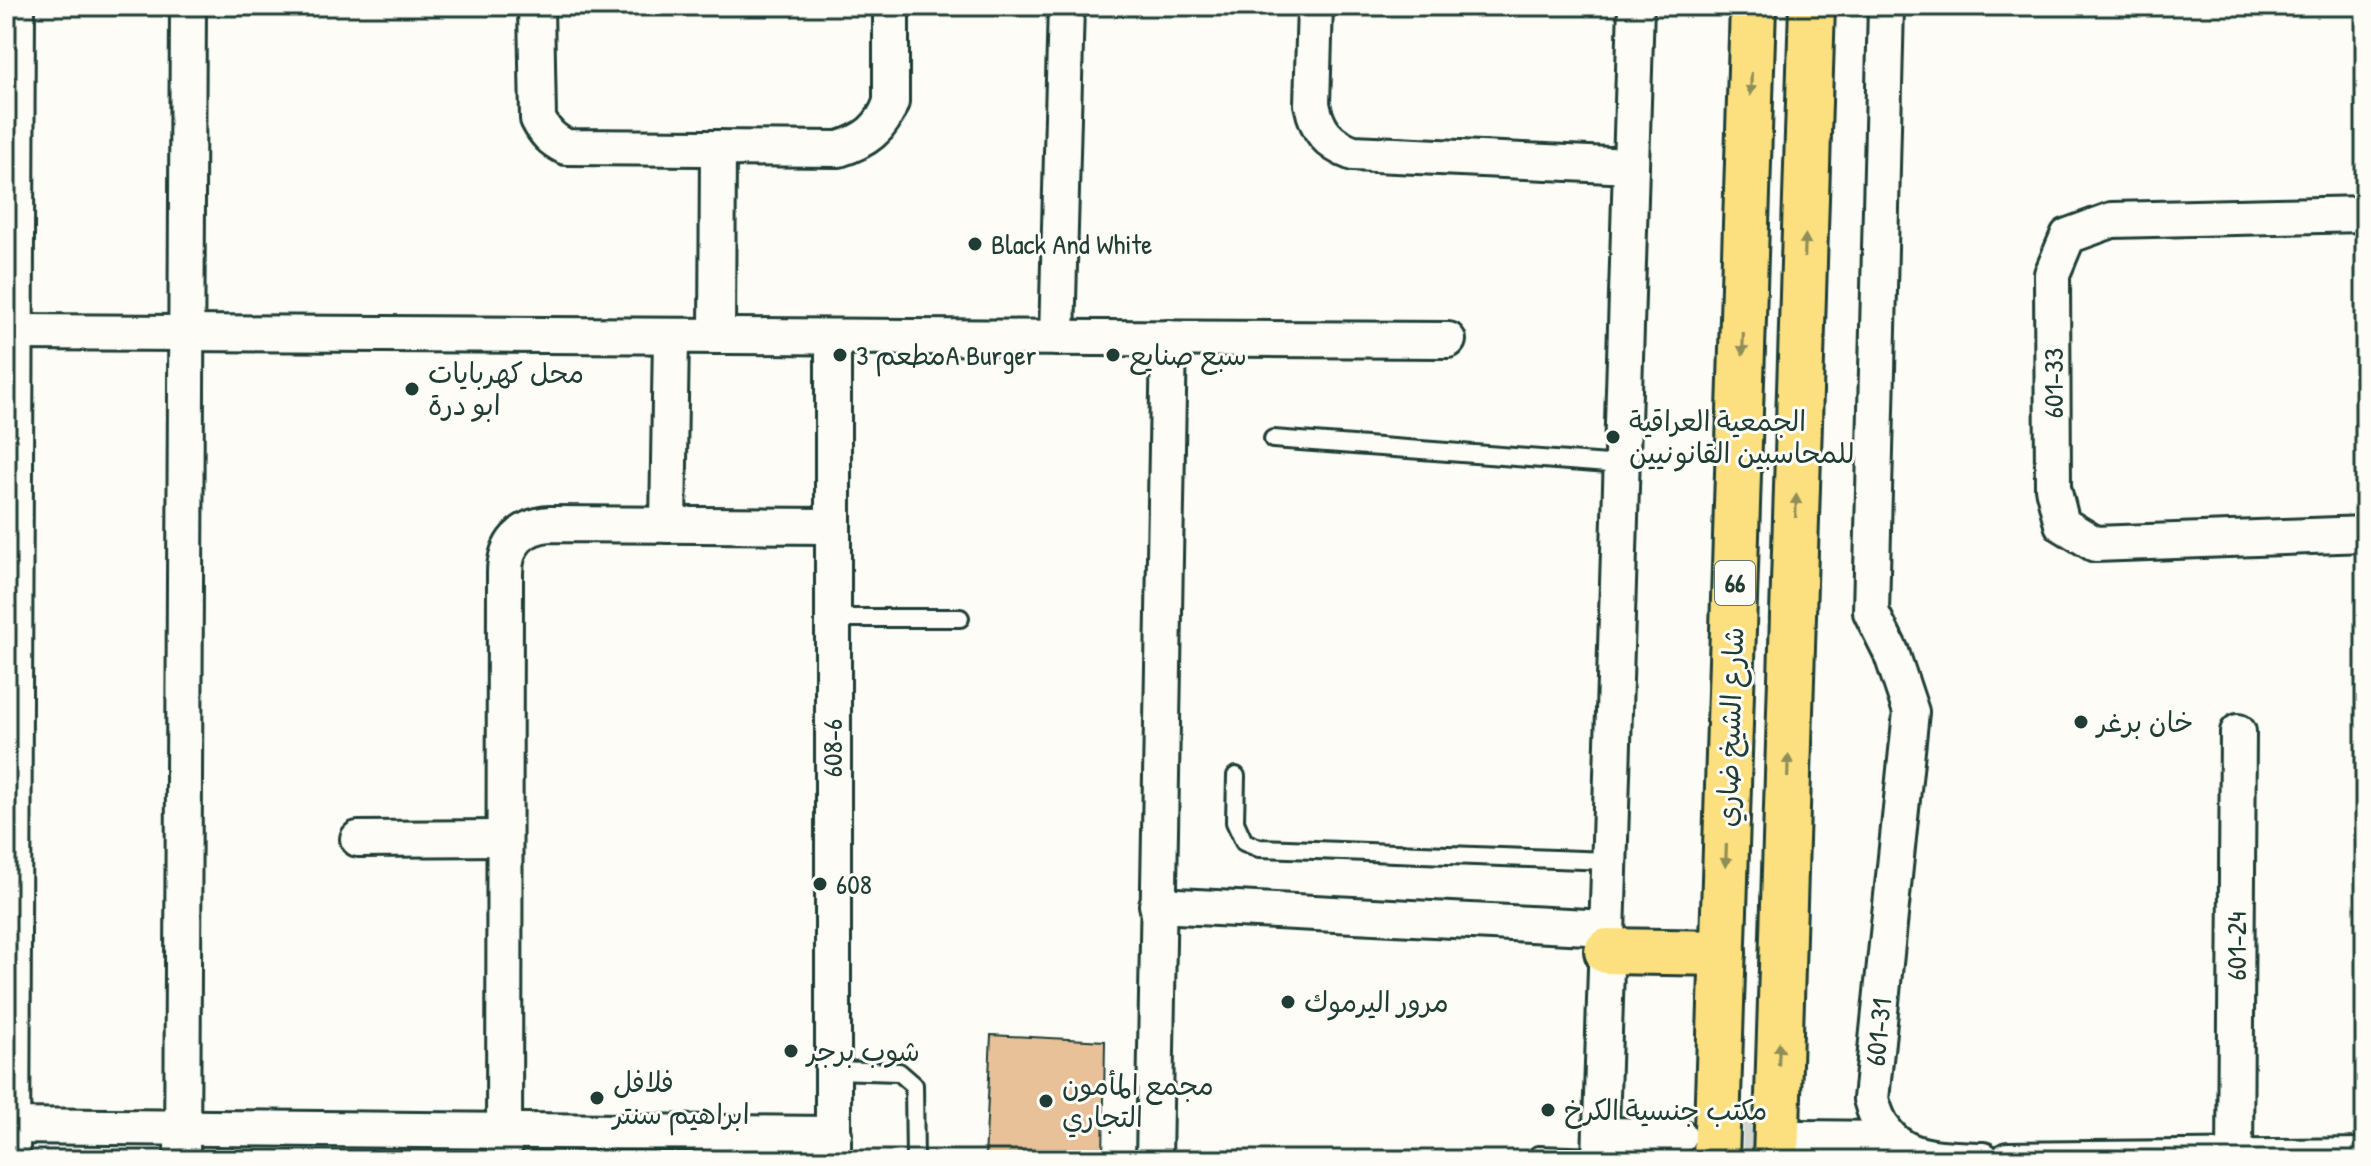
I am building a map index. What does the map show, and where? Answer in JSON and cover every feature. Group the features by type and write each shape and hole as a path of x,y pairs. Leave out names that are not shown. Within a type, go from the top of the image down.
{"main road":[{"name":"شارع الشيخ ضاري","path":"1716,1160 1753,6"},
{"name":"66","path":"1788,1149 1812,6"},
{"path":"1607,939 1723,953"}],"street":[{"path":"12,1160 9,1126 17,6"},
{"path":"182,1144 188,6"},
{"path":"536,6 538,119 544,131 566,147 839,149 869,136 886,115 891,102 891,6"},
{"path":"1057,338 1066,6"},
{"path":"1315,6 1312,104 1315,118 1329,141 1341,148 1353,153 1631,166"},
{"path":"1636,6 1601,1151 1679,1136"},
{"name":"601-31","path":"1886,6 1871,612 1891,652 1911,712 1871,1099 1877,1121 1890,1139"},
{"path":"717,336 718,148"},
{"name":"601-33","path":"2365,214 2112,220 2068,236 2052,274 2053,488 2062,524 2095,544 2365,534"},
{"path":"16,332 1448,340"},
{"path":"668,525 671,336"},
{"name":"608-6","path":"833,337 834,1147"},
{"path":"1154,1160 1169,338"},
{"path":"504,1145 505,560 509,549 526,530 538,525 831,526"},
{"name":"601-24","path":"2235,1159 2238,732"},
{"path":"358,839 504,838"},
{"path":"1157,905 1607,939"},
{"path":"9,1126 182,1144 834,1147"},
{"path":"1788,1149 1890,1139 1909,1152 1931,1158 1983,1160"},
{"path":"2008,1160 2365,1156"}],"lane":[{"path":"1273,439 1622,465"},
{"path":"832,618 960,618"},
{"path":"1236,776 1235,822 1244,842 1259,848 1609,861"},
{"path":"834,1070 899,1072 908,1078 914,1085 915,1160"},
{"path":"1538,1155 1601,1151"}],"building":[{"name":"مجمع المأمون التجاري","path":"991,1035 1105,1041 1103,1160 985,1160"}],"tunnel":[{"path":"1692,1136 1799,1138"}],"place":[{"name":"Black And White","path":"975,244"},
{"name":"مطعم 3A Burger","path":"840,355"},
{"name":"سبع صنايع","path":"1113,355"},
{"name":"محل كهربايات ابو درة","path":"412,389"},
{"name":"الجمعية العراقية للمحاسبين القانونيين","path":"1613,437"},
{"name":"خان برغر","path":"2081,722"},
{"name":"608","path":"820,884"},
{"name":"مرور اليرموك","path":"1288,1002"},
{"name":"شوب برجر","path":"791,1051"},
{"name":"فلافل ابراهيم سنتر","path":"597,1098"},
{"name":"مجمع المأمون التجاري","path":"1046,1101"},
{"name":"مكتب جنسية الكرخ","path":"1548,1110"}]}
